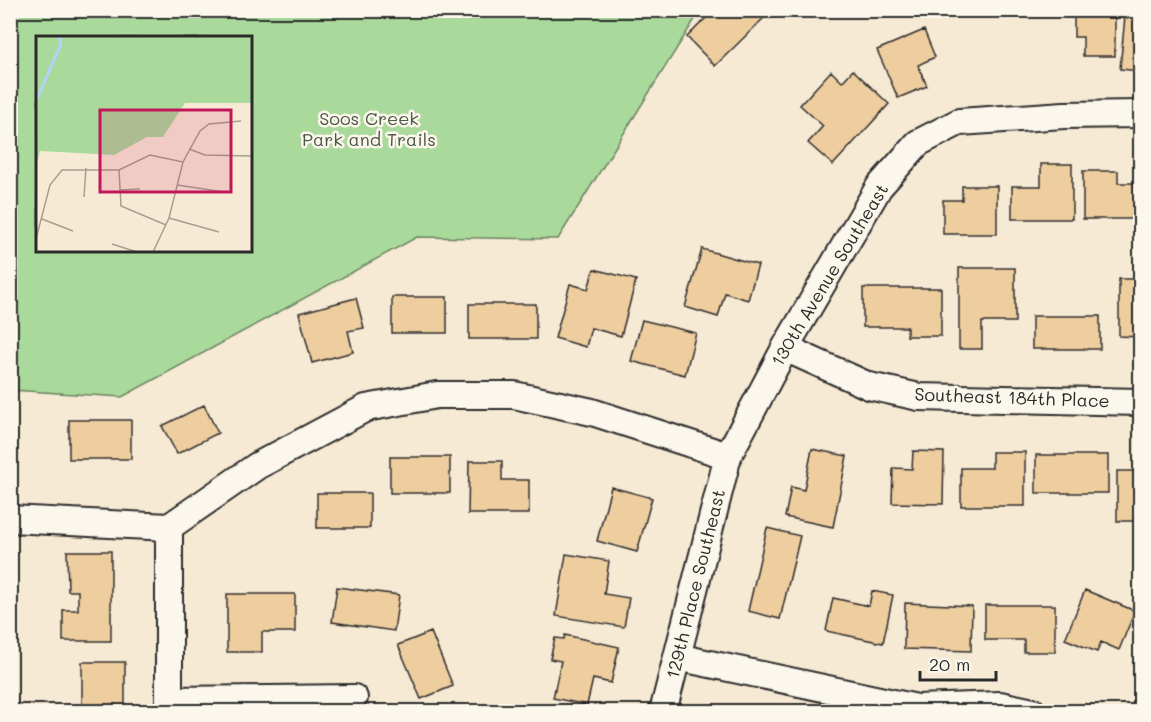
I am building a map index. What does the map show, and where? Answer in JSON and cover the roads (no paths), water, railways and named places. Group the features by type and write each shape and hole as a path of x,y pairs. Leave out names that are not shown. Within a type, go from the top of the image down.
{"street":[{"name":"130th Avenue Southeast","path":"728,456 785,348 879,188 918,143 959,122 1064,115 1140,114"},
{"name":"Southeast 184th Place","path":"785,348 869,386 919,397 1140,402"},
{"path":"10,519 170,527 257,465 366,408 437,395 514,395 592,412 728,456"},
{"name":"129th Place Southeast","path":"663,711 728,456"},
{"path":"170,527 169,706 354,698"},
{"path":"677,657 917,708 1000,705 1033,711"}],"park label":[{"name":"Soos Creek Park and Trails","path":"369,129"}]}
